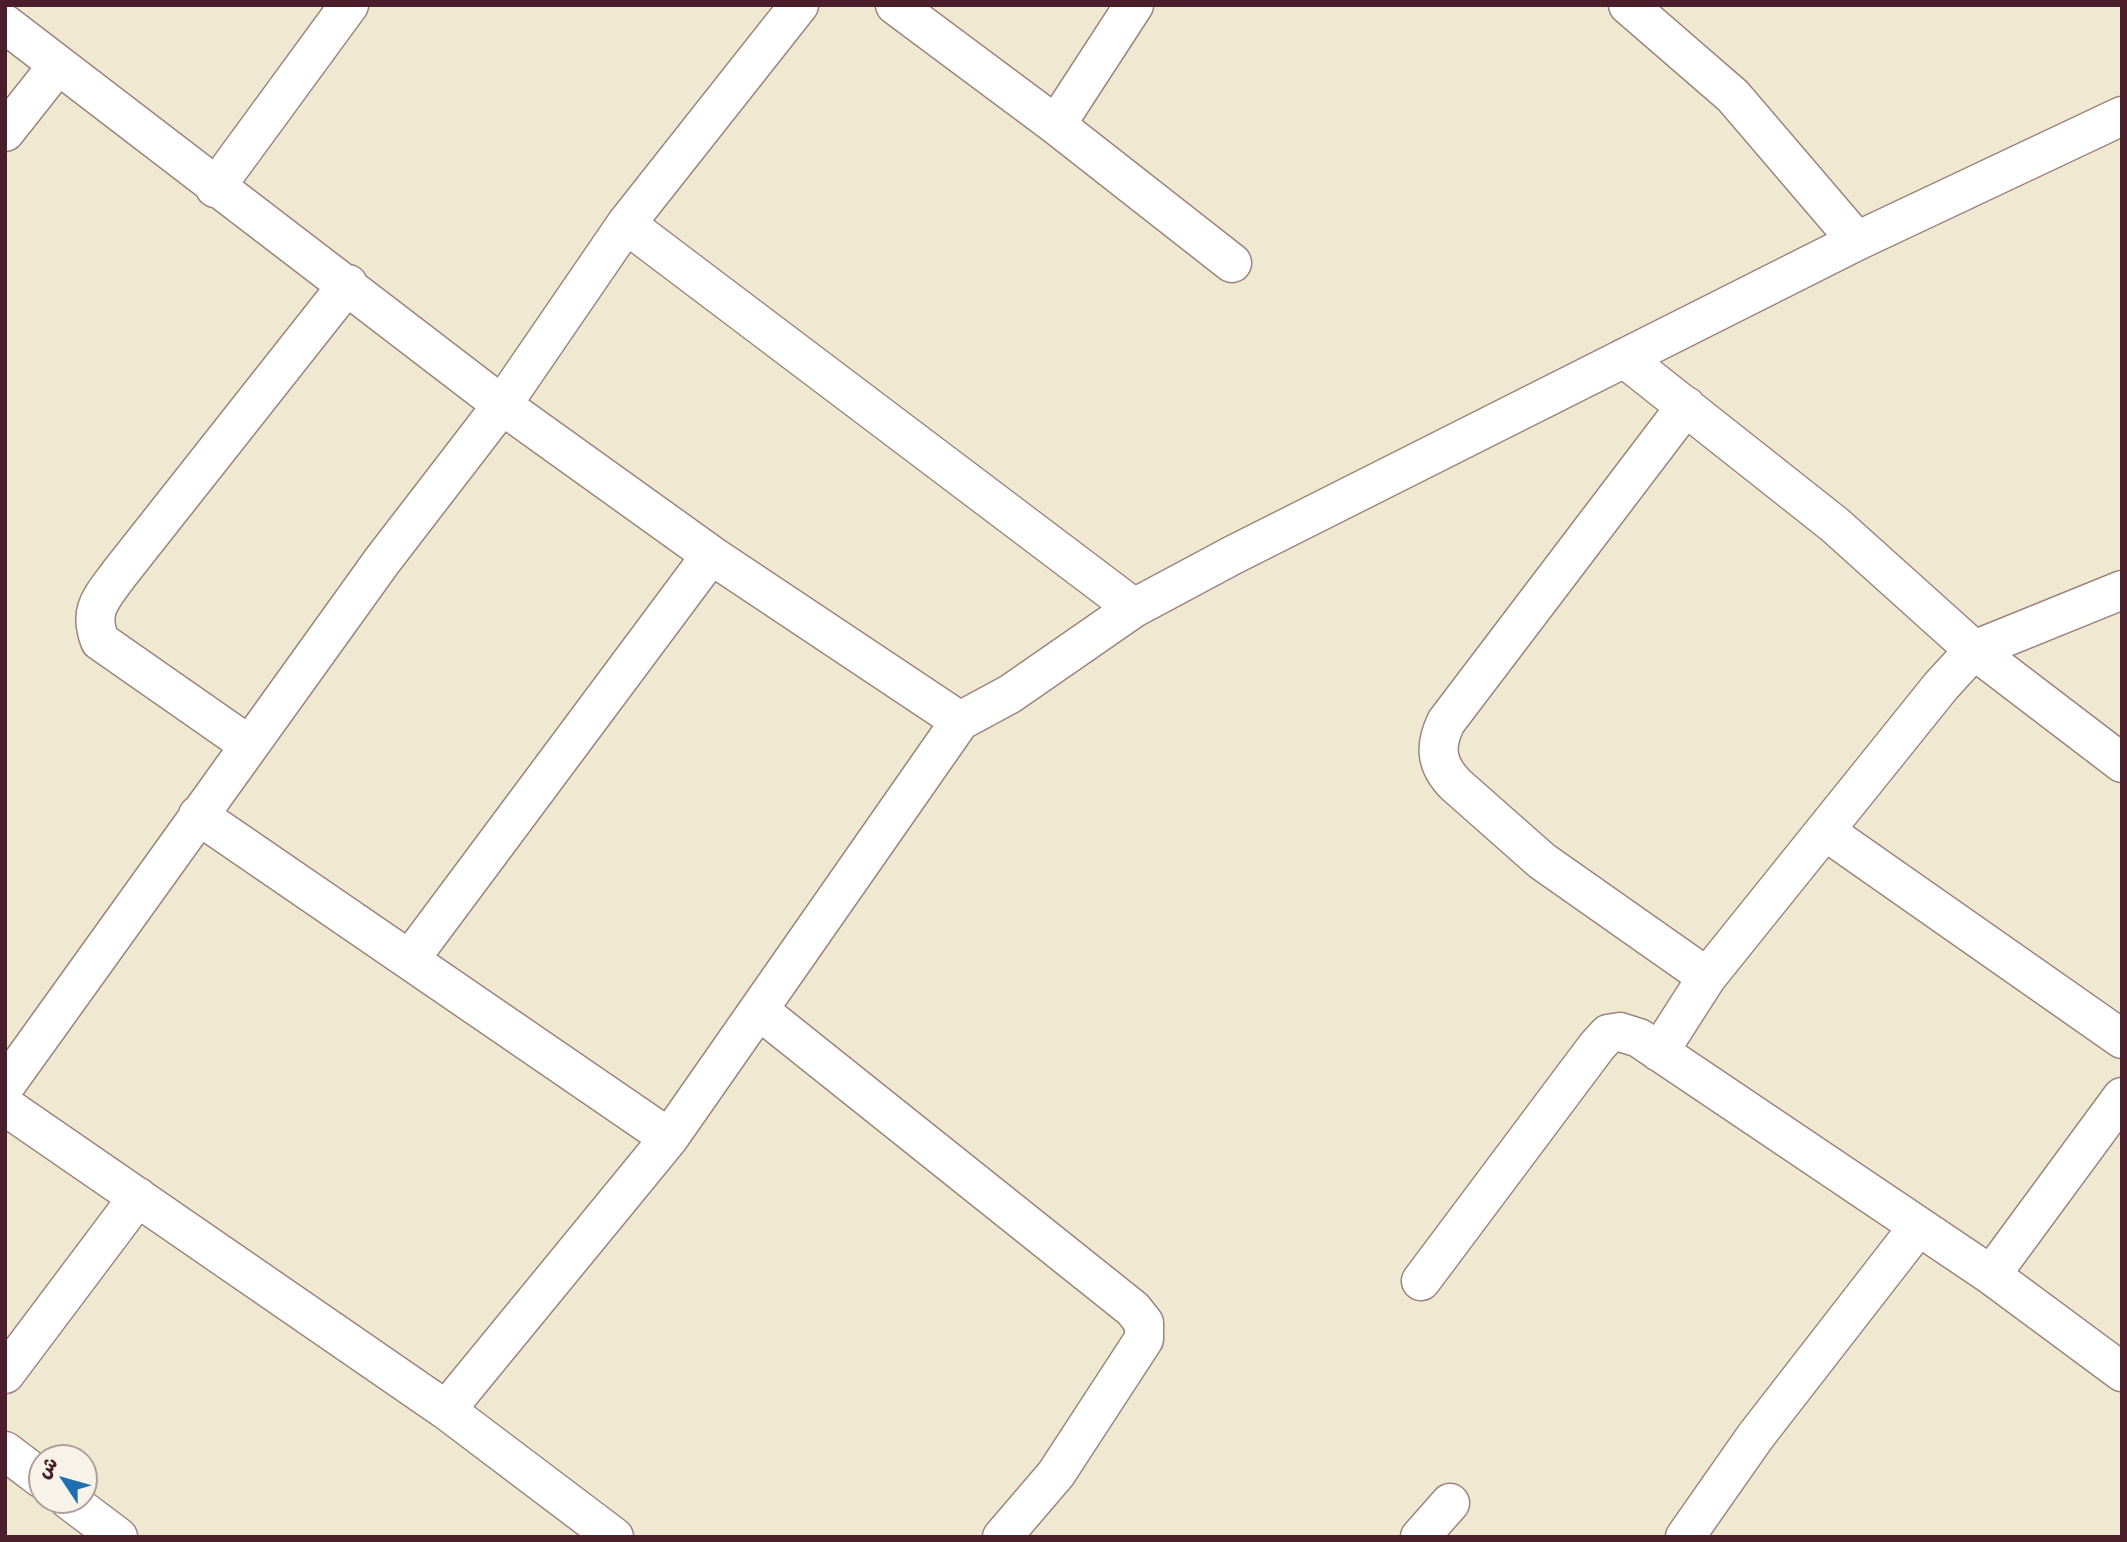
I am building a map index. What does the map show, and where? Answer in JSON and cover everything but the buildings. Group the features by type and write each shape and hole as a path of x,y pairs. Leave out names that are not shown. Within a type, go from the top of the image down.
{"street":[{"path":"215,188 349,5"},
{"path":"5,1087 382,561 502,405 626,224 799,5"},
{"path":"895,5 1056,124 1232,263"},
{"path":"1056,124 1134,5"},
{"path":"1628,5 1732,96 1857,241"},
{"path":"5,24 215,188 348,284 502,405 711,555 960,721"},
{"path":"5,132 58,65"},
{"path":"446,1410 669,1138 960,721 1010,694 1134,608 1857,241 2122,116"},
{"path":"626,224 1134,608"},
{"path":"249,745 100,641 93,623 98,605 119,574 348,284"},
{"path":"1625,358 1835,525 1974,650 2122,763"},
{"path":"1686,406 1446,722 1438,738 1437,755 1450,779 1542,861 1707,977"},
{"path":"410,959 711,555"},
{"path":"1658,1052 1707,977 1933,695 1974,650 2122,590"},
{"path":"198,815 669,1138"},
{"path":"1825,831 2122,1039"},
{"path":"760,1011 1133,1309 1143,1323 1144,1339 1056,1474 1002,1537"},
{"path":"1421,1281 1570,1078 1608,1034 1620,1032 1639,1038 1991,1275 2122,1372"},
{"path":"1991,1275 2122,1097"},
{"path":"5,1106 446,1410 614,1537"},
{"path":"5,1374 138,1197"},
{"path":"1685,1537 1755,1437 1918,1227"},
{"path":"5,1451 28,1468"},
{"path":"1420,1537 1450,1503"},
{"path":"88,1514 118,1537"}]}
